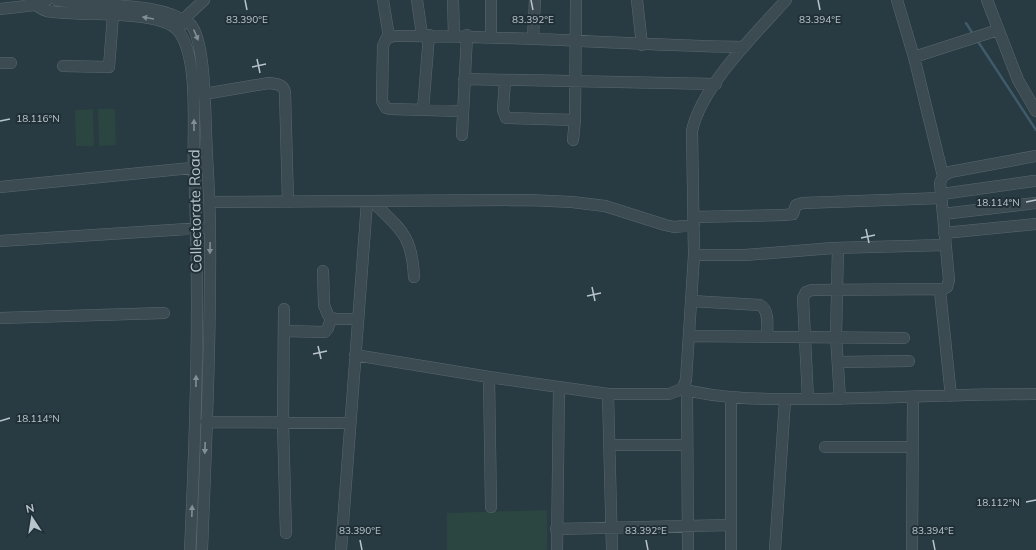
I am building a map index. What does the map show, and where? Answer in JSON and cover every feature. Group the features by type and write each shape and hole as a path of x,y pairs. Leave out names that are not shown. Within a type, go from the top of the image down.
{"street":[{"path":"0,9 46,0"},
{"name":"Collectorate Road","path":"57,0 154,7 170,12 192,25 199,40 204,94 210,228 202,550"},
{"path":"32,2 46,11 143,17 160,21 178,30 185,20 191,5 204,0"},
{"path":"383,0 390,37"},
{"path":"417,0 425,35 423,110"},
{"path":"453,0 454,35"},
{"path":"490,36 491,0"},
{"path":"534,38 535,0"},
{"path":"573,140 575,120 574,81 576,0"},
{"path":"637,0 642,45"},
{"path":"688,550 685,389 694,255 692,131 695,117 705,98 744,47 786,0"},
{"path":"808,399 804,337 804,294 812,290 940,291 947,287 948,284 940,183 943,176 914,57 897,0"},
{"path":"987,0 1018,80 1036,111"},
{"path":"63,66 109,66 113,15"},
{"name":"Collectorate Road","path":"178,30 187,46 194,95 194,168 197,228 196,415 190,550"},
{"path":"914,57 998,30"},
{"path":"462,135 467,35"},
{"path":"462,111 390,109 383,104 384,41 390,37 467,35 642,45 744,47"},
{"path":"464,79 716,84"},
{"path":"505,80 503,110 506,118 575,120"},
{"path":"204,94 269,83 280,85 284,89 288,202"},
{"path":"943,176 950,172 1036,156"},
{"path":"0,187 207,167"},
{"path":"209,202 528,200 572,202 605,206 674,227 694,221 793,214 796,205 803,203 942,196 1034,181"},
{"path":"370,202 406,238 413,256 414,277"},
{"path":"341,550 350,476 350,423 356,403 355,355 370,202"},
{"path":"943,214 1036,203"},
{"path":"944,233 1036,224"},
{"path":"0,241 210,228"},
{"path":"694,255 787,253 838,248 945,245"},
{"path":"838,248 836,336 840,399"},
{"path":"323,271 324,305 326,312 331,318 358,319"},
{"path":"940,291 951,396"},
{"path":"692,301 760,305 767,313 767,337"},
{"path":"284,309 283,423 286,533"},
{"path":"0,318 164,313"},
{"path":"284,331 325,332 331,318"},
{"path":"689,336 836,336 904,338"},
{"path":"355,355 559,388 608,394 668,394 685,389 703,394 731,398 785,400 1036,394"},
{"path":"838,362 909,361"},
{"path":"489,377 491,506"},
{"path":"557,550 556,529 559,388"},
{"path":"608,394 612,550"},
{"path":"731,398 731,550"},
{"path":"912,550 913,398"},
{"path":"775,550 785,400"},
{"path":"206,422 350,423"},
{"path":"610,445 687,445"},
{"path":"825,447 912,447"},
{"path":"556,529 731,525"}],"green space":[{"path":"93,109 94,146 76,146 75,110"},
{"path":"98,109 115,109 116,145 99,146"},
{"path":"547,510 547,550 447,550 447,513"}],"waterway":[{"path":"966,23 973,34"},
{"path":"977,40 1036,130"}]}
